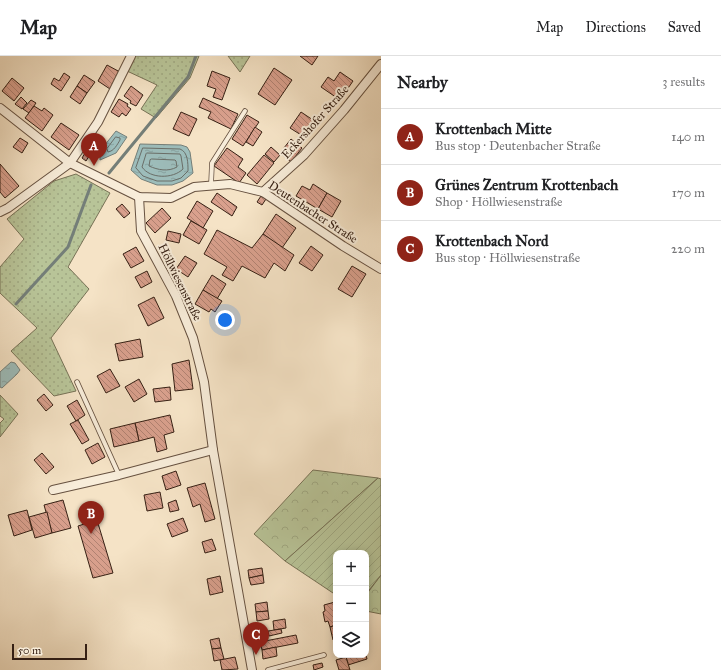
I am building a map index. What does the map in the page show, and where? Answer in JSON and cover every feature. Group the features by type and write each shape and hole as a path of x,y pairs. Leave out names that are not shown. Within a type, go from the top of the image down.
{"street":[{"path":"0,212 8,208 70,164 98,122 131,56"},
{"name":"Eckershofer Straße","path":"263,192 304,155 344,110 381,64"},
{"name":"Deutenbacher Straße","path":"0,108 70,164 139,197 171,198 194,187 230,184 263,192 343,246 381,269"},
{"name":"Höllwiesenstraße","path":"139,197 141,231 176,296 192,338 204,382 212,450 252,670"},
{"path":"53,490 119,475 212,450"}],"lane":[{"path":"211,186 212,163 245,111"},
{"path":"77,382 119,475"},
{"path":"268,670 324,655"}],"green space":[{"path":"133,56 199,56 190,78 156,118 141,109 157,85 127,71"},
{"path":"228,56 250,56 240,72"},
{"path":"76,174 110,193 68,267 89,289 51,338 76,391 54,396 11,351 37,328 0,293 0,267 24,239 7,219 54,181"},
{"path":"0,395 18,414 0,437 0,423 4,419 0,416"},
{"path":"313,470 378,478 285,561 254,534"},
{"path":"378,478 381,479 381,575 369,590 369,550 333,550 333,593 285,561"},
{"path":"381,575 381,614 369,612 369,591"}],"water":[{"path":"116,131 127,137 116,153 100,160 100,151"},
{"path":"140,144 181,145 187,147 190,152 193,173 183,181 172,185 157,185 141,179 131,170"},
{"path":"11,362 15,363 20,370 2,388 0,387 0,372"}],"building":[{"path":"300,56 318,56 312,65"},
{"path":"107,65 120,72 110,89 98,81"},
{"path":"274,68 292,80 275,105 258,94"},
{"path":"212,71 230,78 222,100 213,97 216,89 207,86"},
{"path":"340,72 353,81 340,100 321,87 328,77 334,81"},
{"path":"64,73 70,77 61,91 51,84 54,78 59,81"},
{"path":"84,75 95,82 87,93 77,86"},
{"path":"12,78 24,88 14,101 2,91"},
{"path":"77,86 87,93 80,104 70,97"},
{"path":"131,86 143,95 136,106 130,103 131,101 124,96"},
{"path":"21,97 27,103 22,109 15,104"},
{"path":"203,98 238,114 231,129 208,118 211,112 199,107"},
{"path":"119,99 128,104 127,106 131,109 126,116 122,113 119,117 111,112"},
{"path":"31,100 36,103 29,113 23,109"},
{"path":"34,106 42,111 44,108 53,115 42,131 25,118"},
{"path":"181,112 197,119 189,136 173,129"},
{"path":"301,112 316,122 306,138 290,128"},
{"path":"247,115 259,122 243,146 232,139"},
{"path":"61,123 79,135 69,150 51,137"},
{"path":"255,127 262,132 253,146 246,142"},
{"path":"20,138 28,143 22,153 13,147"},
{"path":"291,139 302,148 291,162 280,153"},
{"path":"271,147 280,155 274,162 265,154"},
{"path":"227,148 243,159 238,167 246,173 239,183 214,166"},
{"path":"87,150 91,153 86,161 82,158"},
{"path":"264,155 274,163 257,184 247,175"},
{"path":"0,164 19,186 5,198 0,192"},
{"path":"313,184 327,193 318,209 296,196 302,186 310,190"},
{"path":"217,193 237,207 232,216 211,202"},
{"path":"327,193 341,201 332,217 318,209"},
{"path":"261,196 266,199 262,205 257,202"},
{"path":"197,201 213,211 203,228 187,218"},
{"path":"122,204 130,213 124,218 116,209"},
{"path":"162,208 171,218 155,233 146,223"},
{"path":"276,214 296,228 282,248 263,234"},
{"path":"191,221 207,230 199,244 183,235"},
{"path":"217,230 252,248 263,234 294,255 285,271 274,263 265,278 242,266 233,281 222,275 227,267 204,254"},
{"path":"168,231 181,234 179,243 166,240"},
{"path":"311,246 323,255 312,271 299,263"},
{"path":"136,247 144,261 131,268 123,254"},
{"path":"185,256 197,263 188,277 176,269"},
{"path":"352,266 366,274 352,297 338,289"},
{"path":"147,271 152,282 141,288 135,277"},
{"path":"212,275 226,284 217,299 203,290"},
{"path":"203,290 222,301 215,312 211,309 209,312 195,304"},
{"path":"154,297 164,318 148,326 138,305"},
{"path":"140,339 143,357 119,361 115,344"},
{"path":"189,360 193,389 175,391 172,364"},
{"path":"110,369 120,386 106,393 97,376"},
{"path":"139,379 147,394 134,402 125,387"},
{"path":"170,387 171,400 155,402 153,389"},
{"path":"44,394 53,405 46,411 37,400"},
{"path":"77,400 85,415 76,421 67,406"},
{"path":"170,415 174,432 164,435 167,449 157,452 154,437 139,441 135,423"},
{"path":"78,420 89,440 82,444 70,424"},
{"path":"135,423 139,441 114,447 110,429"},
{"path":"98,443 105,457 92,464 85,450"},
{"path":"42,453 54,467 46,474 34,460"},
{"path":"176,471 181,485 166,490 162,476"},
{"path":"205,483 215,519 205,522 200,504 193,507 187,488"},
{"path":"160,492 163,508 147,511 144,495"},
{"path":"63,500 71,528 52,533 44,505"},
{"path":"176,500 179,510 170,512 168,503"},
{"path":"27,510 32,530 14,536 8,515"},
{"path":"47,512 52,533 35,538 29,517"},
{"path":"183,518 188,531 172,537 167,524"},
{"path":"97,520 113,573 93,578 78,526"},
{"path":"212,539 216,550 205,553 202,542"},
{"path":"262,568 263,575 249,578 248,570"},
{"path":"263,575 264,583 251,585 249,578"},
{"path":"220,576 223,592 210,595 207,579"},
{"path":"267,602 268,611 256,612 255,604"},
{"path":"333,603 333,626 330,627 328,621 325,622 323,612 325,611 324,605"},
{"path":"268,611 269,619 257,621 256,612"},
{"path":"285,619 286,628 274,630 273,621"},
{"path":"333,626 333,640 330,627"},
{"path":"281,629 282,633 269,636 268,631"},
{"path":"296,635 298,643 262,650 260,642"},
{"path":"219,638 221,648 212,649 210,640"},
{"path":"276,647 277,656 263,659 262,650"},
{"path":"221,648 224,659 214,661 212,649"},
{"path":"235,657 238,669 222,670 220,660"},
{"path":"346,658 367,658 367,659 348,665"},
{"path":"346,658 350,670 339,670 336,660"},
{"path":"322,663 323,667 314,670 313,665"}],"waterway":[{"path":"109,173 188,77 196,56"},
{"path":"16,304 68,247 91,185"}],"place":[{"name":"Krottenbach Mitte","path":"94,166"},
{"name":"Grünes Zentrum Krottenbach","path":"91,534"},
{"name":"Krottenbach Nord","path":"256,655"}]}
